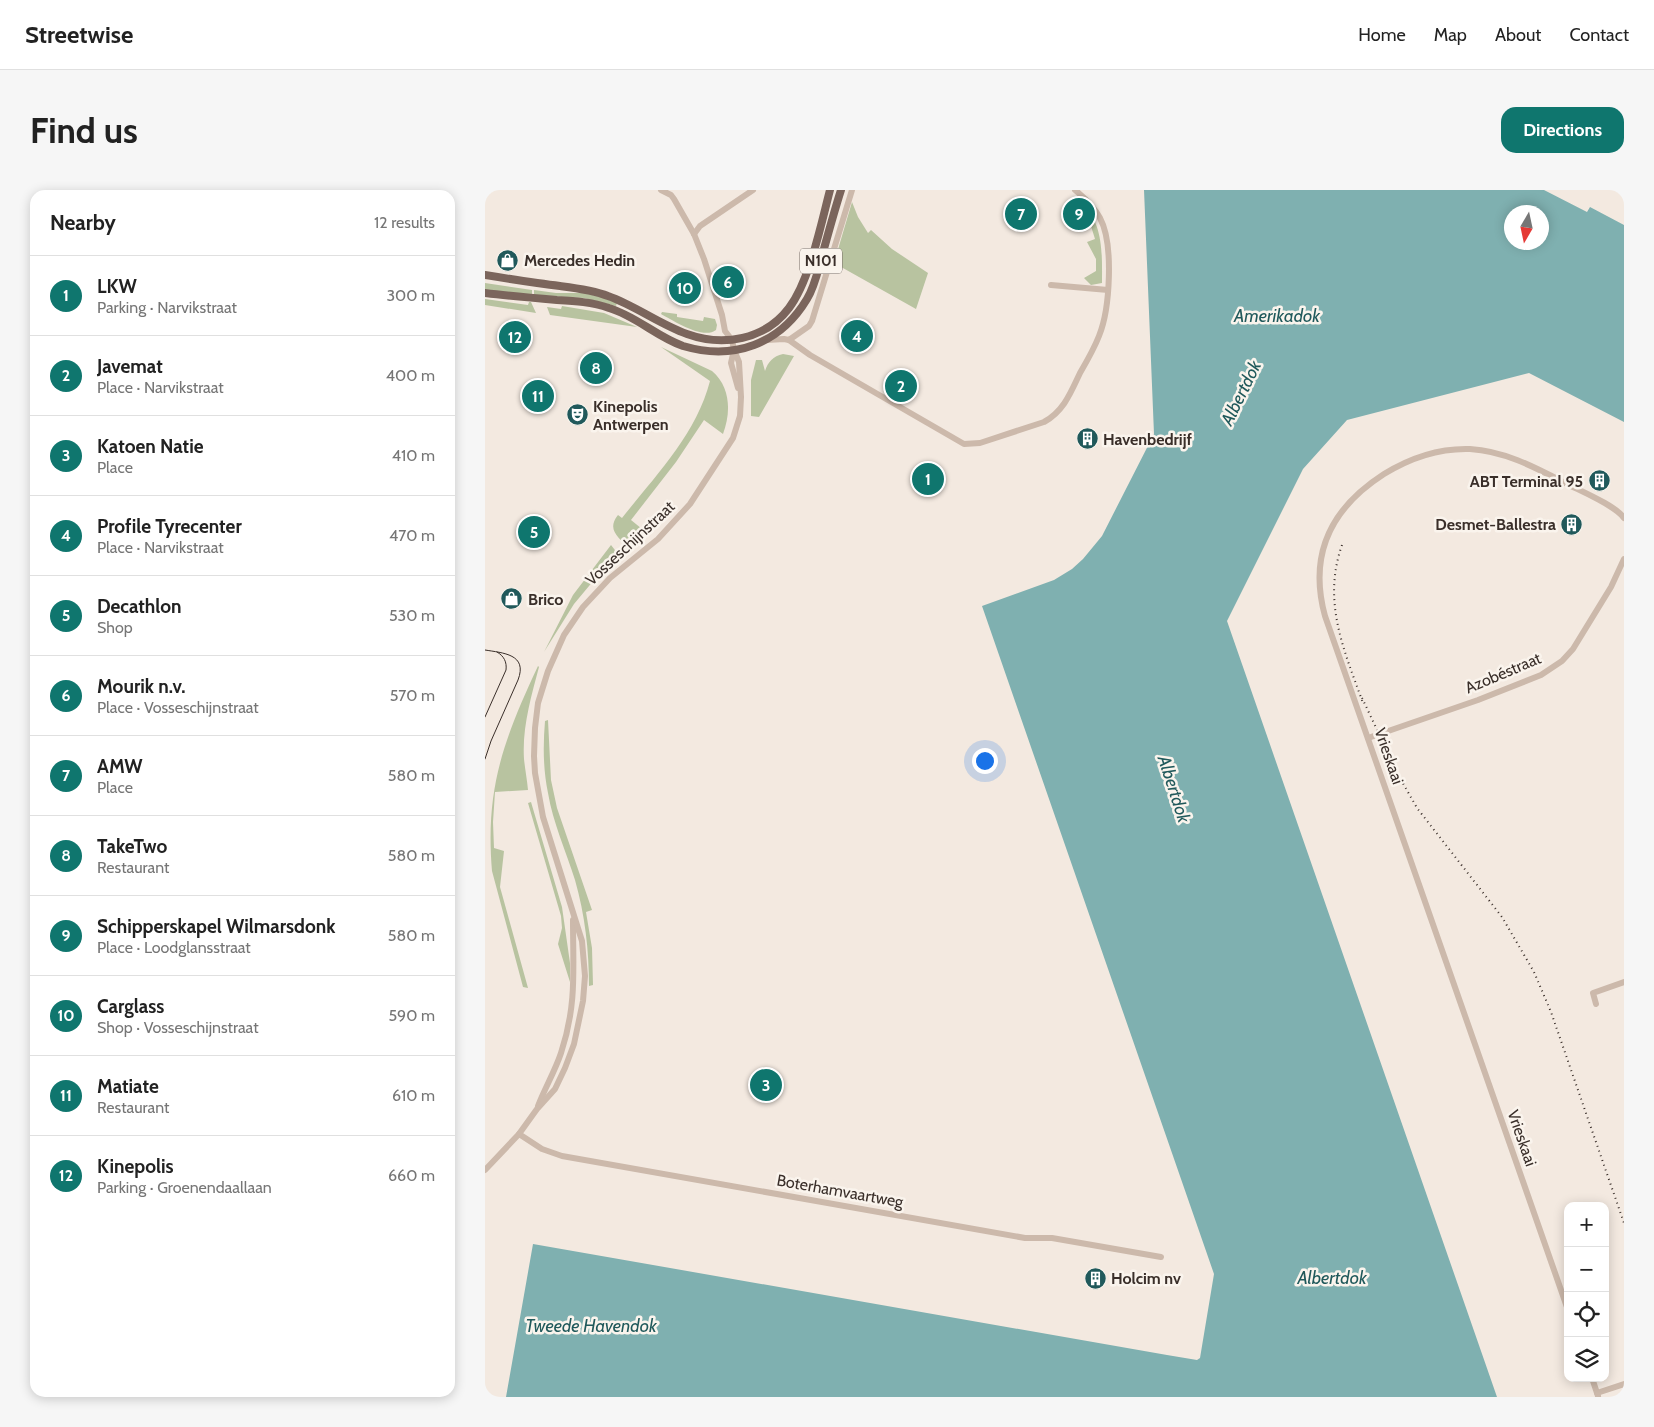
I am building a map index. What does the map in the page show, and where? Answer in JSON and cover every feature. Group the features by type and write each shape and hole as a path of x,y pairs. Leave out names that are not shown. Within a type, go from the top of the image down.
{"main road":[{"name":"N101","path":"485,275 599,293 619,300 686,334 705,338 732,340 755,334 777,320 789,308 801,287 830,190"},
{"name":"N101","path":"485,293 593,303 611,308 679,344 706,351 734,350 753,346 767,340 787,324 808,298 813,287 841,190"}],"street":[{"name":"Vosseschijnstraat","path":"485,1170 519,1134 537,1109 555,1089 569,1058 580,1023 584,986 582,941 543,818 536,786 535,728 538,703 545,679 561,640 583,607 610,578 658,539 690,504 733,438 740,416 741,397 731,363 734,350 732,340 725,332 722,315 704,258 694,234 671,195 661,190"},
{"path":"694,234 700,226 753,190"},
{"path":"767,340 789,340 809,326 812,321 852,190"},
{"path":"789,340 810,355 964,444 973,445 1044,422 1061,409 1099,337 1104,321 1108,290 1107,246 1104,227 1087,200 1075,190"},
{"path":"1051,285 1108,290"},
{"name":"Vrieskaai","path":"1564,1299 1325,616 1320,597 1319,578 1321,558 1333,524 1343,508 1358,492 1393,468 1409,460 1450,449 1471,449 1515,458 1621,513 1624,518"},
{"name":"Azobéstraat","path":"1368,738 1478,700 1541,675 1563,662 1611,588 1624,559"},
{"name":"Vosseschijnstraat","path":"537,1109 561,1055 570,1018 575,979 573,914"},
{"path":"1596,1004 1593,994 1624,982"},
{"name":"Boterhamvaartweg","path":"519,1134 542,1150 562,1156 1015,1236 1052,1238 1161,1257"},
{"path":"1593,1382 1597,1395 1624,1384"}],"green space":[{"path":"1080,201 1094,219 1098,229 1102,283 1091,285 1084,278 1096,271 1096,259 1087,242 1095,239 1090,223 1079,230 1072,219 1076,206"},
{"path":"852,202 858,217 868,233 871,230 892,249 928,273 916,309 834,263"},
{"path":"485,283 532,290 532,295 485,290"},
{"path":"534,290 556,293 585,293 617,303 616,306 584,298 534,295"},
{"path":"485,299 528,305 531,302 536,313 485,305"},
{"path":"562,306 604,313 637,327 550,315 547,307 561,309"},
{"path":"662,312 677,314 677,317 703,321 704,317 715,319 716,330 704,333 696,331 673,321 661,314"},
{"path":"661,347 712,371 718,377 726,392 728,401 726,426 723,434 704,420 676,462 631,520 647,533 629,549 615,533 613,525 615,520 618,515 622,518 685,437 704,401 710,381"},
{"path":"783,354 794,356 759,417 751,416 751,380 756,360 762,360 765,371 771,360"},
{"path":"611,545 618,554 618,559 594,580 574,604 544,652 573,595"},
{"path":"538,666 524,736 524,759 528,790 495,792 493,822 494,848 504,851 500,887 528,988 523,987 492,871 491,814 495,789 500,765 507,741 515,717"},
{"path":"548,720 551,780 557,808 592,910 586,912 592,948 593,985 589,986 584,919 575,880 553,815 546,784 544,739 545,721"},
{"path":"531,802 562,907 570,963 570,982 558,944 562,928 561,916 528,803"}],"water":[{"path":"1144,190 1544,190 1587,212 1590,207 1624,225 1624,422 1529,373 1347,420 1303,469 1227,621 1497,1397 506,1397 533,1244 1167,1355 1197,1360 1200,1358 1214,1274 982,606 1054,580 1072,569 1083,559 1102,536 1154,434"}],"tram line":[{"path":"485,650 512,656 520,665 518,680 485,759"},
{"path":"485,717 506,670 505,660 497,652"}],"railway":[{"path":"1342,545 1336,566 1335,606 1343,645 1363,703"},
{"path":"1362,698 1400,778 1417,808 1502,917 1534,972 1551,1012 1624,1223"}],"place":[{"name":"AMW","path":"1021,214"},
{"name":"Schipperskapel Wilmarsdonk","path":"1079,214"},
{"name":"Mercedes Hedin","path":"508,260"},
{"name":"Mourik n.v.","path":"728,282"},
{"name":"Carglass","path":"685,288"},
{"name":"Profile Tyrecenter","path":"857,336"},
{"name":"Kinepolis","path":"515,337"},
{"name":"TakeTwo","path":"596,368"},
{"name":"Javemat","path":"901,386"},
{"name":"Matiate","path":"538,396"},
{"name":"Kinepolis Antwerpen","path":"577,415"},
{"name":"Havenbedrijf","path":"1087,439"},
{"name":"LKW","path":"928,479"},
{"name":"ABT Terminal 95","path":"1599,481"},
{"name":"Desmet-Ballestra","path":"1572,524"},
{"name":"Decathlon","path":"534,532"},
{"name":"Brico","path":"512,599"},
{"name":"Katoen Natie","path":"766,1085"},
{"name":"Holcim nv","path":"1095,1278"}],"water label":[{"name":"Amerikadok","path":"1277,316"},
{"name":"Albertdok","path":"1241,393"},
{"name":"Albertdok","path":"1174,789"},
{"name":"Albertdok","path":"1332,1278"},
{"name":"Tweede Havendok","path":"591,1326"}]}
